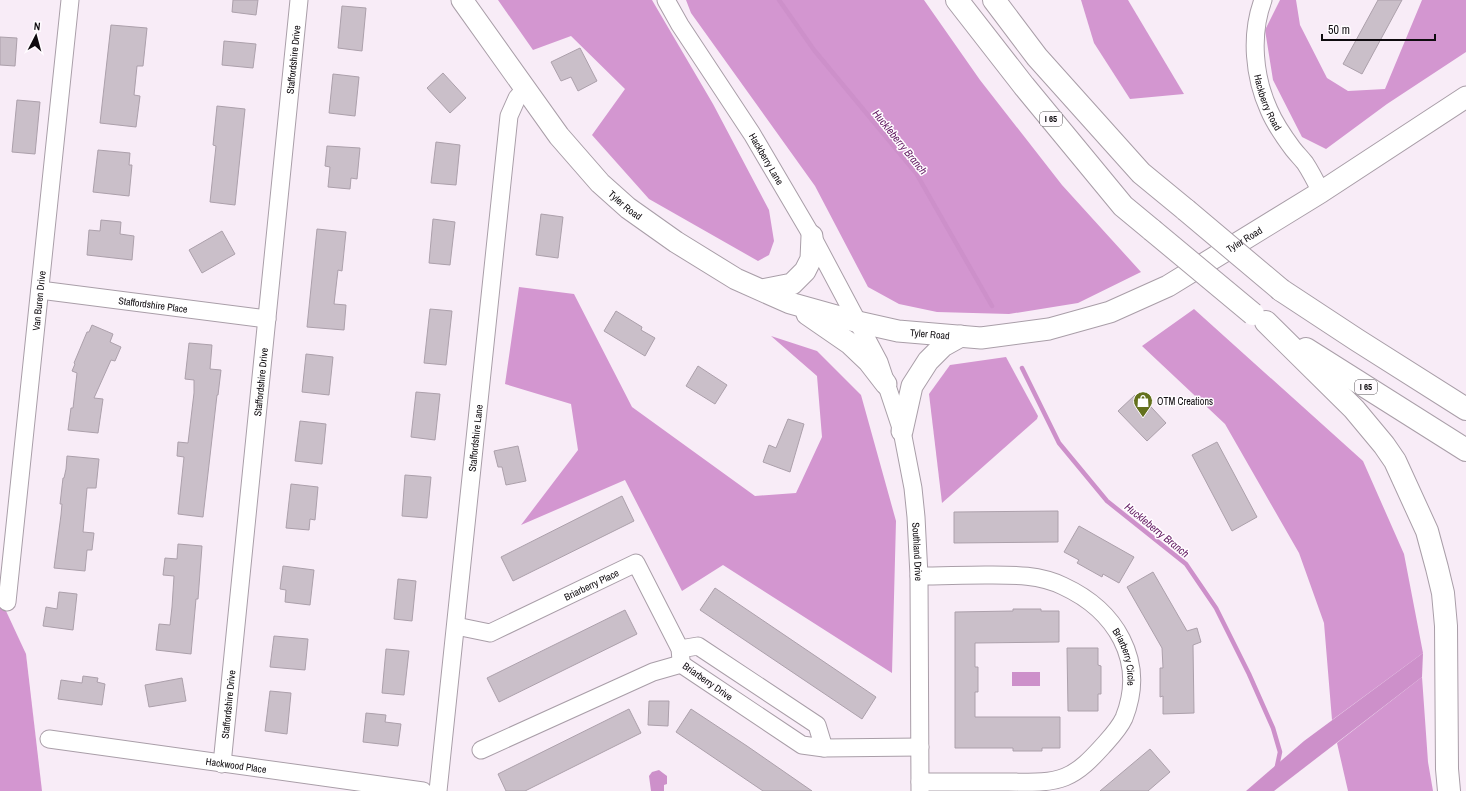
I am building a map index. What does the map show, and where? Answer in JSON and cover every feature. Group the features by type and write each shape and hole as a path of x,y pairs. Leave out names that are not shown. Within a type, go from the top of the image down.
{"highway":[{"name":"I 65","path":"957,0 1024,86 1123,206 1260,318 1302,347 1466,450"},
{"path":"994,0 1037,57 1141,173 1281,290 1466,409"},
{"path":"1260,318 1354,409 1384,445 1395,461 1427,531 1443,593 1446,626 1447,769 1449,791"}],"street":[{"name":"Van Buren Drive","path":"7,602 70,0"},
{"name":"Staffordshire Drive","path":"222,764 299,0"},
{"name":"Tyler Road","path":"462,0 560,136 600,183 628,208 689,251 736,279 790,303 858,322 898,331 981,338 1049,329 1110,312 1168,286 1322,192 1466,96"},
{"name":"Hackberry Lane","path":"666,0 680,25 752,134 812,236 858,322"},
{"name":"Hackberry Road","path":"1263,0 1258,22 1256,64 1263,96 1276,124 1293,149 1305,163 1322,192"},
{"name":"Staffordshire Lane","path":"438,791 510,116 517,98 525,89"},
{"path":"762,290 792,284 805,271 811,259 812,236"},
{"name":"Staffordshire Place","path":"40,290 267,319"},
{"path":"790,303 848,343 869,362 886,384"},
{"name":"Southland Drive","path":"858,322 879,362 902,431 914,488 919,576 920,786"},
{"path":"902,431 912,386 928,361 943,346 961,336"},
{"name":"Briarberry Place","path":"456,626 490,633 636,563 681,657"},
{"name":"Briarberry Circle","path":"919,576 1018,575 1041,578 1080,594 1108,617 1116,629 1124,643 1130,660 1132,677 1130,697 1124,719 1113,735 1079,769 1065,777 1042,782 920,786"},
{"name":"Briarberry Drive","path":"824,748 817,725 698,646 681,657 802,745 824,748 920,747"},
{"path":"481,750 653,672 681,657"},
{"name":"Hackwood Place","path":"49,739 423,791"}],"shaded area":[{"path":"498,0 652,0 713,104 769,210 774,241 769,255 758,261 649,199 592,135 625,89 571,36 533,50"},
{"path":"686,0 924,0 980,80 1062,185 1141,272 1078,303 1009,314 937,312 899,304 868,287 815,186 691,13"},
{"path":"1081,0 1128,0 1184,94 1130,99 1094,43"},
{"path":"1280,0 1296,0 1300,25 1327,78 1348,91 1385,89 1422,0 1466,0 1466,52 1387,104 1326,149 1302,137 1273,80 1265,30"},
{"path":"519,287 574,294 632,407 755,496 796,493 822,437 817,376 771,336 817,351 861,395 896,521 892,673 723,565 682,591 625,480 521,525 578,450 571,404 505,384"},
{"path":"1194,309 1363,461 1404,554 1423,653 1332,720 1324,623 1299,553 1225,424 1142,346"},
{"path":"1006,357 1038,416 1037,419 942,503 929,394 950,365"},
{"path":"0,598 26,654 42,791 0,791"},
{"path":"1423,653 1422,677 1274,791 1246,791 1304,741"},
{"path":"1012,672 1040,672 1040,686 1012,686"},
{"path":"1422,677 1428,762 1433,791 1348,791 1337,743"},
{"path":"659,770 667,776 667,784 664,785 664,791 651,791 649,776 652,772"}],"building":[{"path":"233,0 258,0 256,15 232,12"},
{"path":"1378,0 1402,0 1362,74 1343,64"},
{"path":"342,6 366,8 362,51 338,48"},
{"path":"111,25 147,28 143,66 137,66 134,95 140,96 136,127 100,123"},
{"path":"0,37 17,38 15,66 0,65"},
{"path":"224,41 256,44 253,68 222,65"},
{"path":"580,48 597,81 578,91 571,77 561,81 551,62"},
{"path":"443,73 466,98 450,113 427,88"},
{"path":"333,74 359,77 355,116 329,113"},
{"path":"17,100 40,102 35,154 12,152"},
{"path":"217,106 245,109 235,205 210,202 216,146 213,145"},
{"path":"436,142 460,145 456,185 431,183"},
{"path":"327,146 360,148 357,179 351,178 350,189 328,187 330,167 325,166"},
{"path":"98,150 130,153 129,165 132,165 129,196 93,192"},
{"path":"541,214 563,217 558,258 536,255"},
{"path":"433,219 455,222 450,265 429,263"},
{"path":"101,220 121,222 120,234 134,236 132,260 87,255 89,230 100,231"},
{"path":"317,229 346,232 342,271 338,270 334,304 346,305 344,330 307,327"},
{"path":"222,231 235,254 202,273 189,250"},
{"path":"430,309 452,311 446,365 424,363"},
{"path":"616,311 642,327 641,330 655,338 645,356 604,331"},
{"path":"92,325 113,334 110,342 121,347 115,361 111,360 94,398 103,399 98,433 68,430 71,408 73,408 77,373 72,371 87,332 89,332"},
{"path":"189,343 212,345 210,369 221,370 203,517 178,514 184,457 177,456 178,442 188,443 194,393 194,380 185,379"},
{"path":"306,354 333,357 329,395 302,392"},
{"path":"698,366 727,385 715,404 686,386"},
{"path":"416,392 440,394 435,440 411,437"},
{"name":"OTM Creations","path":"1135,395 1136,397 1140,395 1166,423 1147,441 1118,411"},
{"path":"788,419 804,424 790,472 763,462 769,445 776,448"},
{"path":"300,421 326,424 322,464 295,461"},
{"path":"1217,442 1257,517 1232,531 1192,455"},
{"path":"518,446 526,481 506,485 502,467 498,467 494,451"},
{"path":"67,456 99,459 96,488 87,488 83,532 94,533 92,550 87,550 85,571 54,568 61,515 62,504 60,504 63,478 66,469"},
{"path":"405,475 431,477 427,518 402,516"},
{"path":"291,484 318,487 315,520 310,519 309,530 286,528"},
{"path":"622,496 634,521 513,581 501,557"},
{"path":"1058,511 1058,542 954,543 954,512"},
{"path":"1079,526 1134,557 1119,583 1103,574 1102,577 1077,563 1079,560 1064,552"},
{"path":"178,544 202,546 198,599 196,599 191,654 156,650 159,624 170,625 172,607 174,576 163,575 165,558 177,559"},
{"path":"283,566 314,570 310,605 285,602 286,590 280,589"},
{"path":"1153,572 1187,631 1197,628 1201,642 1193,645 1194,713 1163,714 1163,696 1160,697 1160,668 1163,668 1162,648 1127,587"},
{"path":"398,579 416,581 412,621 394,619"},
{"path":"715,588 876,697 862,719 700,610"},
{"path":"59,592 77,594 73,630 43,626 46,607 57,609"},
{"path":"1013,609 1041,609 1041,611 1059,611 1059,642 975,643 975,667 978,667 978,692 975,692 975,717 1060,717 1060,748 1042,748 1042,751 1013,751 1013,748 955,748 955,612 1013,611"},
{"path":"625,610 637,634 499,702 487,678"},
{"path":"274,636 308,639 305,670 270,667"},
{"path":"1067,648 1098,648 1098,665 1101,666 1101,694 1098,694 1098,711 1068,711"},
{"path":"386,649 409,651 404,695 382,693"},
{"path":"83,676 98,678 97,682 105,684 102,705 58,699 61,680 82,683"},
{"path":"182,678 186,701 149,707 145,685"},
{"path":"270,691 291,693 287,734 265,731"},
{"path":"649,701 669,701 668,726 648,725"},
{"path":"629,709 641,733 525,791 506,791 498,774"},
{"path":"691,709 812,791 763,791 676,732"},
{"path":"366,713 386,715 385,722 401,724 398,746 363,742"},
{"path":"1150,749 1170,772 1148,791 1100,791"}],"waterway":[{"name":"Huckleberry Branch","path":"779,0 814,50 916,173 992,306"},
{"name":"Huckleberry Branch","path":"1022,368 1059,443 1107,501 1186,564 1216,608 1249,674 1273,728 1280,752 1276,771"}],"place":[{"name":"OTM Creations","path":"1143,418"}]}
